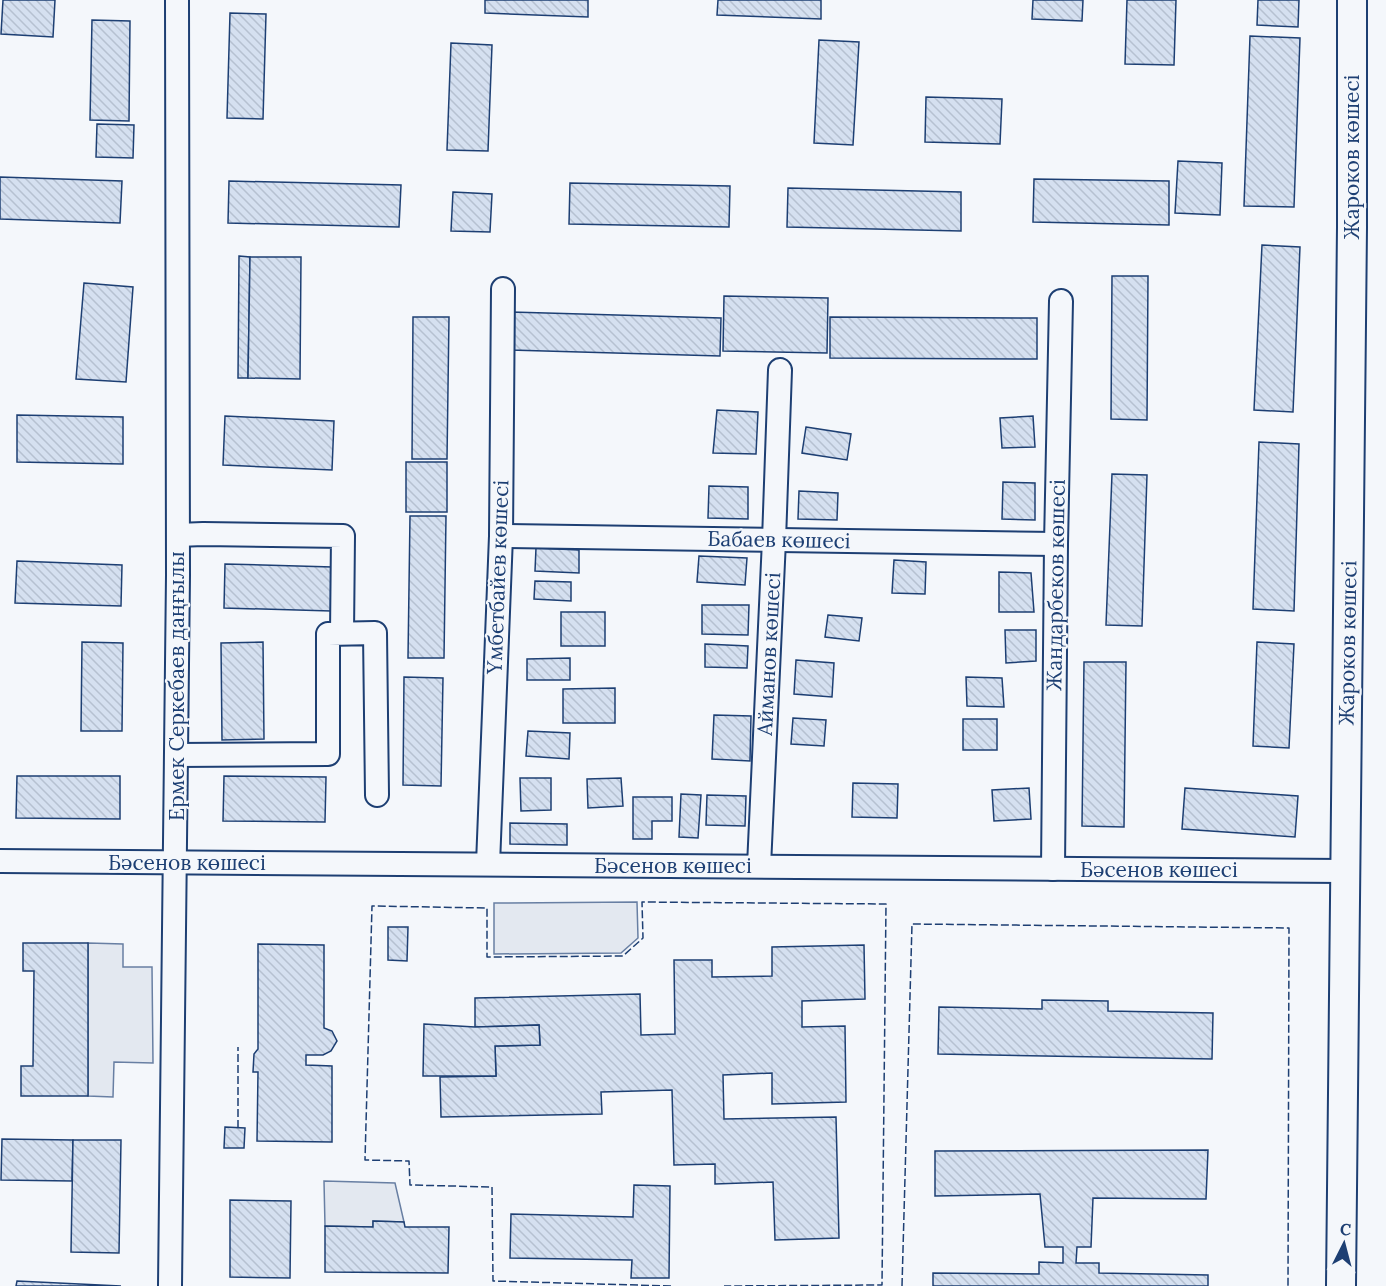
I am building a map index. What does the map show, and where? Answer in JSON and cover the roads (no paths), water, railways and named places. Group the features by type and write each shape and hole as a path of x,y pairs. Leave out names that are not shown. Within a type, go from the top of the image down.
{"main road":[{"name":"Жароков көшесі","path":"1341,1286 1352,249 1352,0"}],"street":[{"name":"Ермек Серкебаев даңғылы","path":"170,1286 178,535 177,0"},
{"name":"Үмбетбайев көшесі","path":"488,864 501,536 503,289"},
{"name":"Жандарбеков көшесі","path":"1053,869 1061,300"},
{"name":"Айманов көшесі","path":"759,866 780,370"},
{"path":"178,535 343,536 342,633"},
{"name":"Бабаев көшесі","path":"501,536 1056,544"},
{"path":"176,755 328,754 328,634 375,633 377,795"},
{"name":"Бәсенов көшесі","path":"0,861 1345,871"}]}
